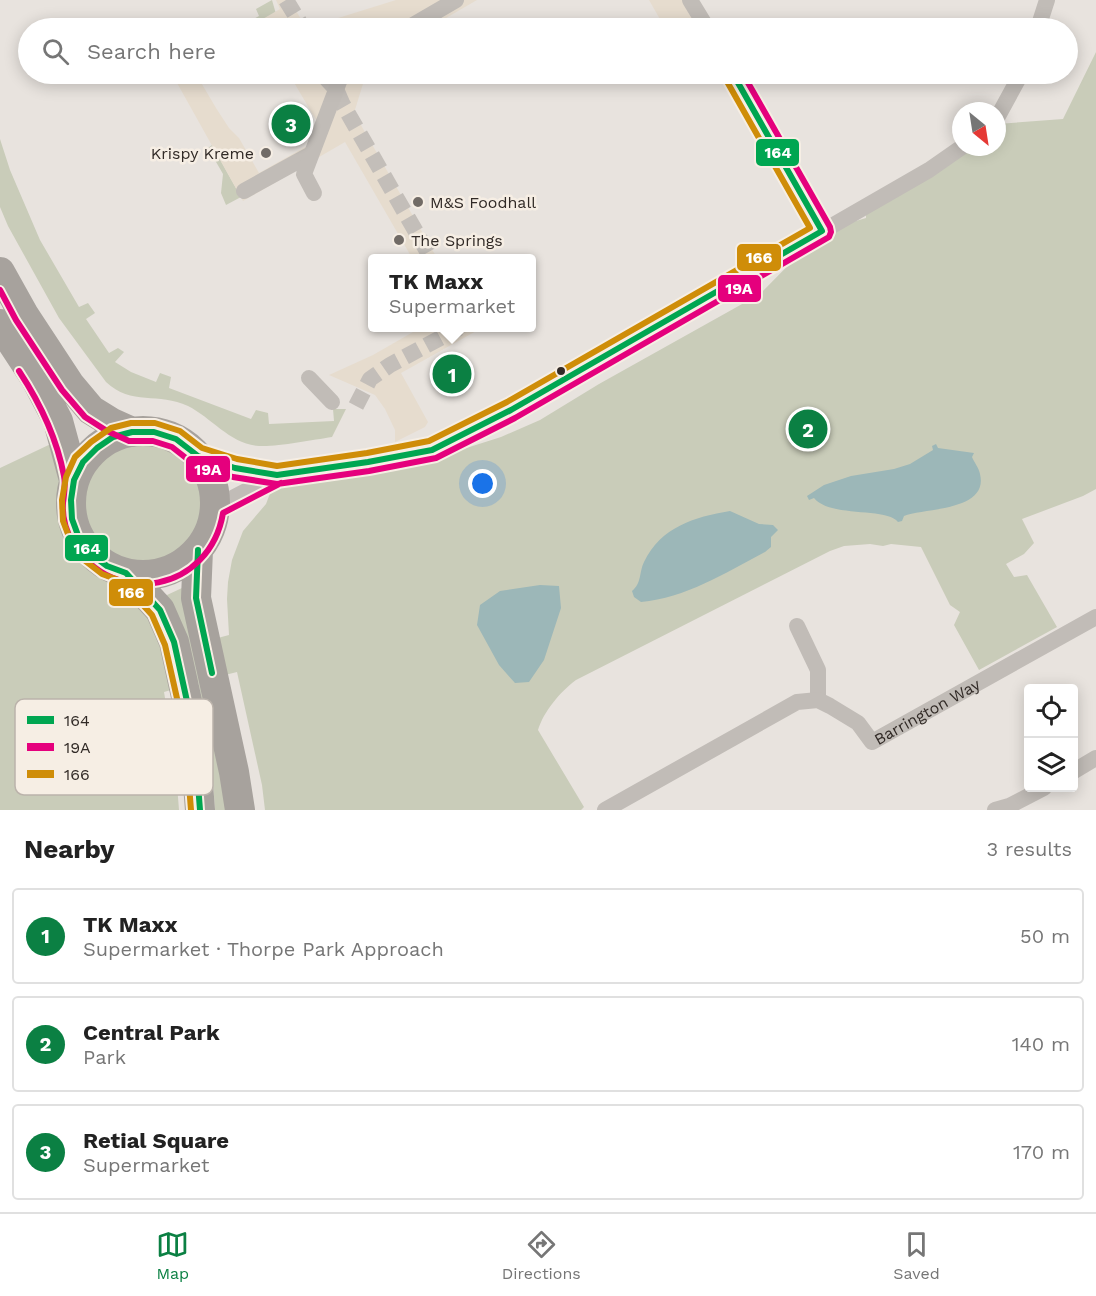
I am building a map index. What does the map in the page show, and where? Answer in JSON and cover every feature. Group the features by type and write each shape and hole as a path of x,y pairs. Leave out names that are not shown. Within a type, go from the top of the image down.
{"highway":[{"path":"0,272 24,315 70,385 91,410 132,432"},
{"path":"0,324 36,379 58,421 74,480"},
{"path":"132,432 154,432 176,439 198,456 208,471 214,489 215,507 208,534 198,550 183,563 165,572 146,575 126,573 107,566 91,554 79,538 72,519 71,500 74,480 83,462 96,448 113,437 132,432"},
{"path":"198,550 196,598 240,810"},
{"path":"126,573 160,610 174,642 187,699"},
{"path":"199,795 200,810"}],"street":[{"path":"425,18 456,0"},
{"path":"690,0 701,18"},
{"path":"1041,18 1047,0"},
{"path":"314,194 304,174 338,84"},
{"path":"738,84 822,231"},
{"path":"1006,102 1016,84"},
{"path":"244,191 311,154"},
{"path":"198,456 236,468 277,475 432,450 511,410 929,170 952,154"},
{"path":"309,378 332,402"},
{"path":"215,507 277,475"},
{"name":"Barrington Way","path":"819,700 858,723 872,742 1096,617"},
{"path":"605,810 797,702 819,700 818,670 797,626"},
{"path":"1078,769 1096,758"},
{"path":"995,810 1009,806 1036,792"}],"green space":[{"path":"272,0 277,18 255,18 259,16 256,9"},
{"path":"1096,52 1096,489 1022,519 1034,543 1024,554 1006,564 1014,577 1027,575 1057,627 979,670 954,625 960,612 950,605 921,547 891,544 844,546 576,680 564,690 548,709 538,730 584,807 581,810 265,810 262,785 237,672 205,680 208,699 202,699 198,682 164,692 165,699 15,699 15,795 178,795 179,810 0,810 0,468 55,442 64,528 81,556 103,575 114,580 167,595 182,588 195,644 229,635 227,599 232,560 243,531 266,504 277,475 387,466 435,458 501,437 540,420 599,384 760,294 822,231 866,218 866,206 952,153 952,156 1006,156 1006,123 1063,119"},
{"path":"0,139 10,170 40,240 79,307 88,303 95,313 86,319 109,353 118,348 124,352 115,362 131,372 156,382 160,373 171,377 169,388 251,419 256,410 268,413 269,424 334,421 333,409 346,409 332,437 275,445 249,444 230,436 188,406 177,402 125,394 106,382 59,318 8,226 0,207"},
{"path":"212,145 241,197 226,205 221,193 223,174 208,148"},
{"path":"143,442 166,446 186,460 200,480 204,503 200,526 186,546 166,560 143,564 120,560 100,546 86,526 82,503 86,480 100,460 120,446"},
{"path":"213,725 228,810 215,810"}],"shaded area":[{"path":"276,0 290,0 300,18 264,18 280,9"},
{"path":"396,0 477,0 446,18 338,18"},
{"path":"649,0 685,0 695,18 659,18"},
{"path":"178,84 202,84 229,128 239,138 259,173 314,142 319,125 295,84 363,84 354,113 435,254 410,254 345,142 243,201"},
{"path":"413,332 474,332 401,373 428,422 425,427 395,442 395,430 375,395 329,375 373,355"}],"water":[{"path":"936,444 938,448 974,453 972,457 979,472 980,486 975,495 953,506 904,516 902,521 898,522 892,517 832,508 814,498 809,500 807,496 824,485 851,476 910,464 933,450 932,446"},
{"path":"730,511 759,524 773,525 778,530 771,537 771,547 735,568 689,590 658,600 641,602 634,597 632,591 639,581 642,566 660,540 669,532 691,521"},
{"path":"540,585 559,586 561,608 544,660 529,682 515,683 499,665 477,625 480,605 500,591"}],"tunnel":[{"path":"286,0 297,18"},
{"path":"331,84 429,254"},
{"path":"356,406 370,379 390,365 452,332"}],"transit line":[{"name":"166","path":"177,699 165,645 152,615 121,581 102,574 84,560 71,542 63,521 62,500 66,477 75,457 111,428 131,423 155,423 180,431 202,448 237,459 277,466 429,441 507,402 810,228 728,84"},
{"name":"164","path":"739,84 822,231"},
{"name":"19A","path":"0,290 16,320 62,390 85,417 129,441 153,441 172,447 195,465 233,477 277,484 369,471 436,458 515,418 829,237 830,227 749,84"},
{"name":"164","path":"187,699 174,642 160,610 126,573 107,566 91,554 79,538 72,519 71,500 74,480 83,462 97,448 113,437 132,432 154,432 176,439 198,456 235,468 277,475 432,450 511,410 822,231"},
{"name":"19A","path":"19,371 41,409 57,448 65,479 63,513 68,534 91,564 112,578 135,584 158,582 181,574 200,560 215,539 223,513 281,483"},
{"name":"164","path":"198,550 196,598 212,673"},
{"name":"166","path":"190,795 191,810"},
{"name":"164","path":"199,795 200,810"}],"place":[{"name":"Retial Square","path":"291,124"},
{"name":"Krispy Kreme","path":"266,153"},
{"name":"M&S Foodhall","path":"418,202"},
{"name":"The Springs","path":"399,240"},
{"name":"TK Maxx","path":"452,374"},
{"name":"Central Park","path":"808,429"}]}
